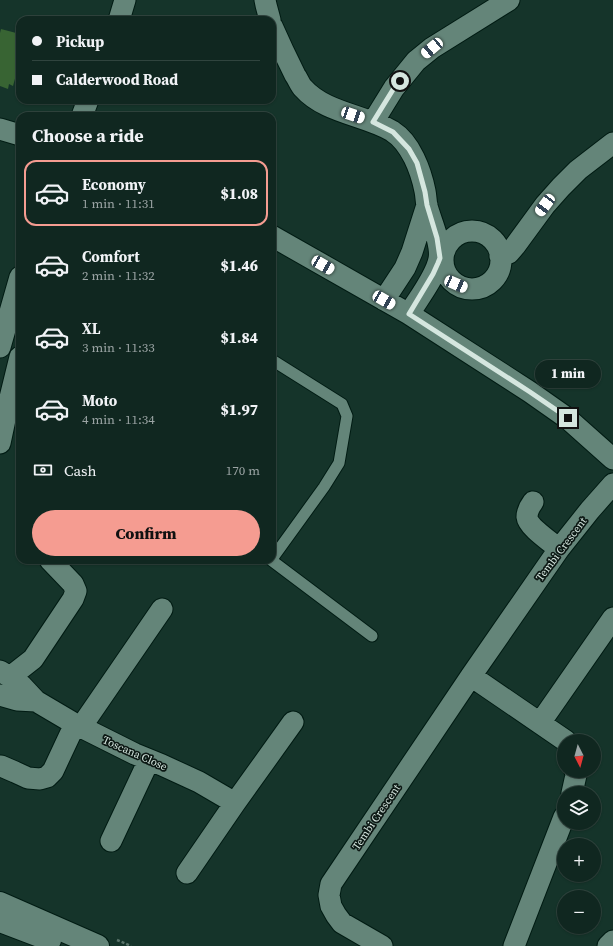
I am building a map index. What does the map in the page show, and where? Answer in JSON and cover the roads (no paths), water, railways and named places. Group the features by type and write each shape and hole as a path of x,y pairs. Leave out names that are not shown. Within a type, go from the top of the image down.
{"street":[{"path":"120,16 125,0"},
{"path":"265,0 269,16"},
{"path":"373,122 394,88 416,61 432,48 509,0"},
{"path":"276,35 302,88 316,99 336,109 373,122 393,132 409,149 417,163 421,176 441,258 448,277 456,284 465,288 476,289 486,286 494,280 499,270 500,256 495,242 488,236 478,232 459,234 451,240 446,248 441,258 433,274 409,314"},
{"path":"0,129 16,134"},
{"path":"500,256 509,253 545,205 578,170 613,143"},
{"path":"384,300 405,268 412,252 427,205"},
{"path":"276,238 409,314 530,392 568,418 613,459"},
{"path":"0,347 16,291"},
{"path":"0,443 10,391 16,371"},
{"name":"Tembi Crescent","path":"382,946 342,923 331,906 329,895 331,884 471,676 559,549 613,484"},
{"path":"533,502 528,511 528,520 559,549"},
{"path":"5,674 33,659 73,599 76,591 73,584 54,564"},
{"path":"1,766 28,778 40,779 47,777 53,771 78,726 162,609"},
{"path":"540,722 613,618"},
{"name":"Toscana Close","path":"5,674 22,686 36,701 78,726 122,748 193,778 235,803"},
{"path":"471,676 557,734"},
{"name":"Toscana Close","path":"0,695 17,700 36,701"},
{"path":"187,873 293,722"},
{"path":"111,841 149,760"},
{"path":"514,946 559,830"},
{"path":"0,903 98,946"},
{"path":"0,921 64,946"},
{"path":"608,946 613,941"}],"lane":[{"path":"276,363 342,404 347,416 339,463 324,487 276,553"},
{"path":"276,562 372,636"}]}
